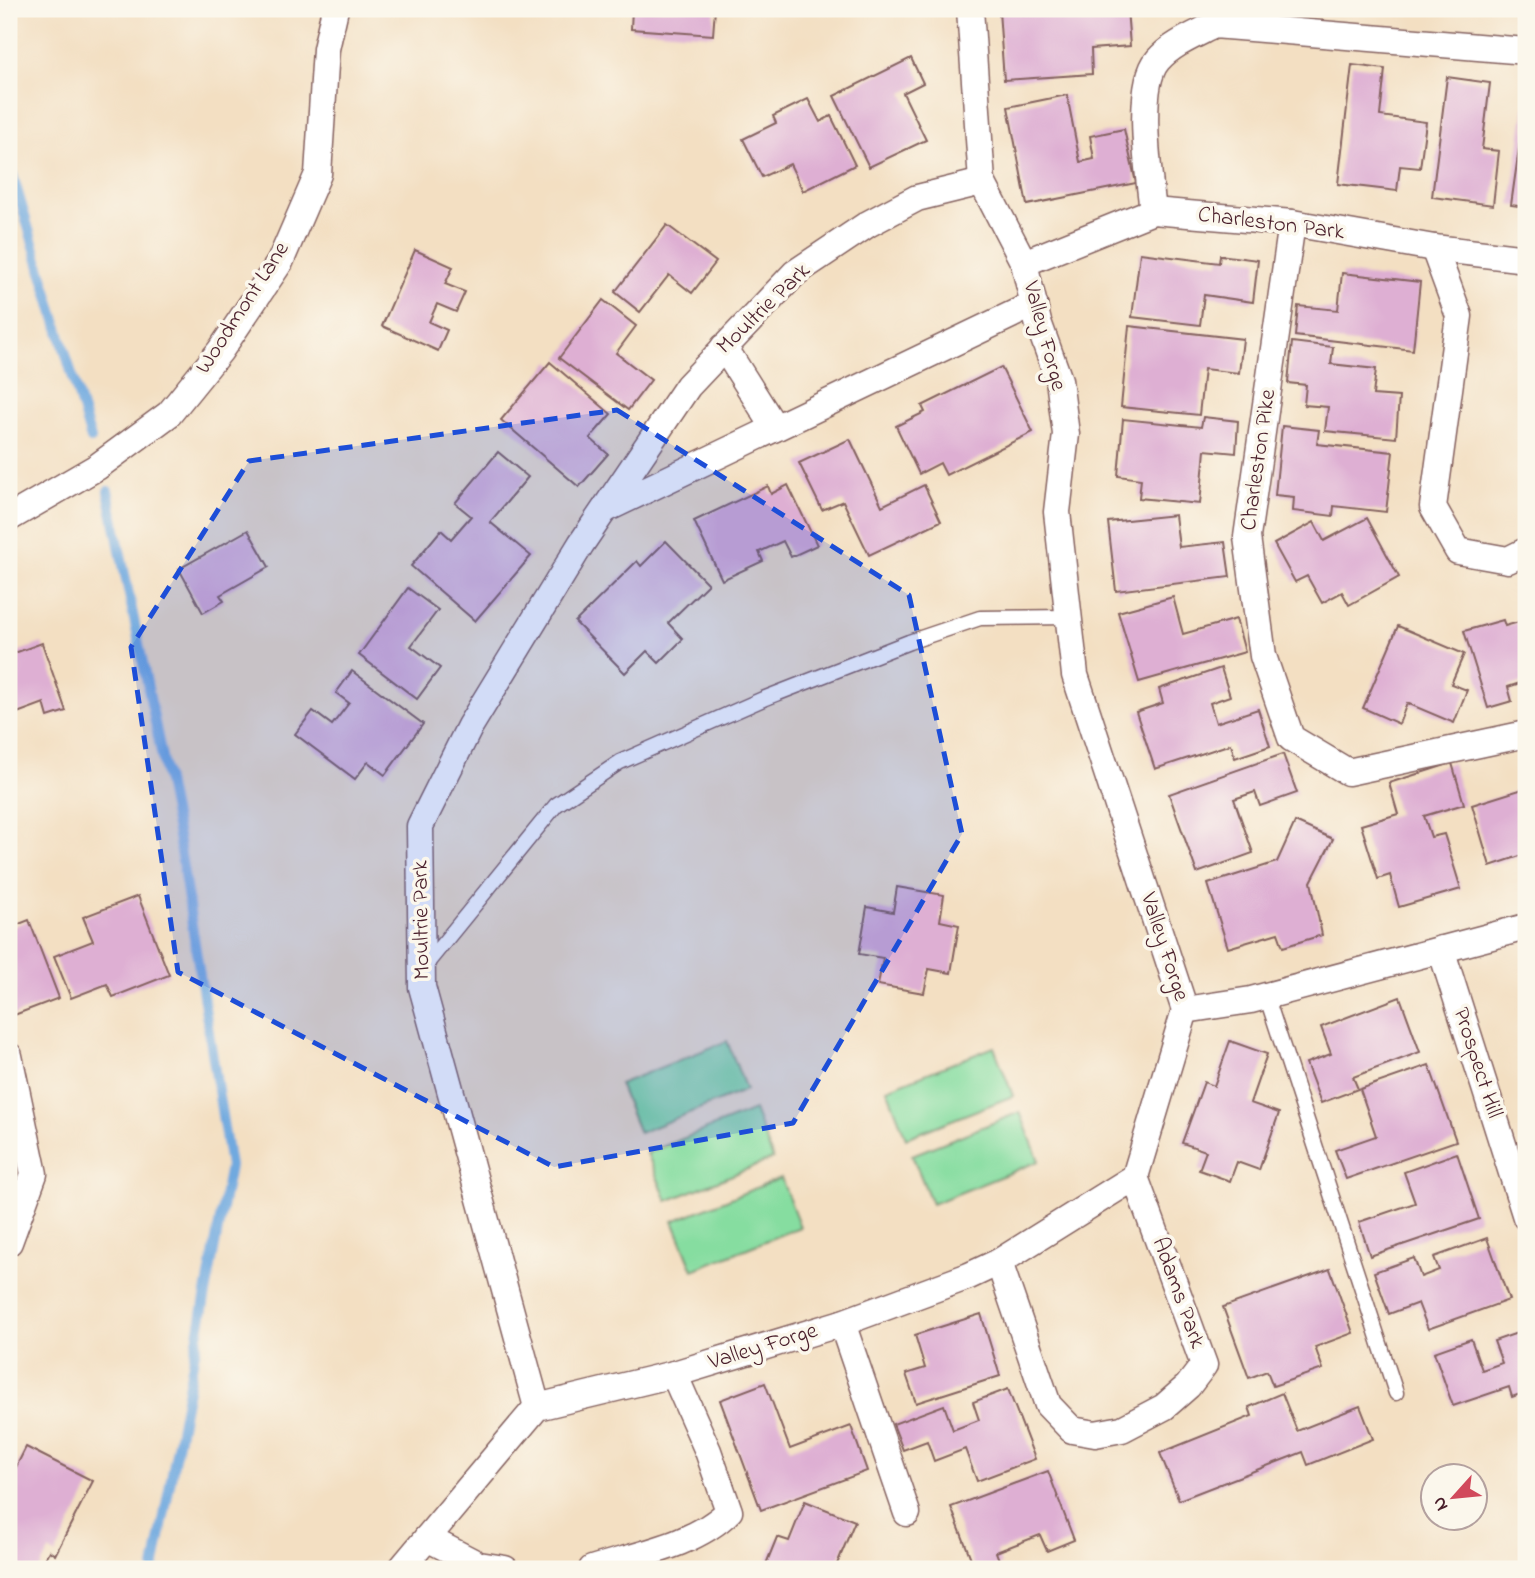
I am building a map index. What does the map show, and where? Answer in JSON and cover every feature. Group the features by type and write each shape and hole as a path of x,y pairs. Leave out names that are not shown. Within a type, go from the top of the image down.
{"street":[{"name":"Woodmont Lane","path":"9,518 97,467 169,414 220,351 279,262 318,174 326,49 335,9"},
{"name":"Valley Forge","path":"537,1407 674,1374 842,1323 970,1276 999,1262 1135,1177 1185,1010 1075,675 1058,512 1066,434 1059,380 1034,304 1024,263 982,182 970,9"},
{"path":"1153,211 1147,149 1146,88 1157,61 1178,44 1214,25 1526,51"},
{"name":"Moultrie Park","path":"537,1407 422,987 420,826 470,726 604,509 688,386 795,273 868,224 917,198 982,182"},
{"name":"Charleston Park","path":"1024,263 1153,211 1292,223 1434,248 1526,259"},
{"name":"Charleston Pike","path":"1292,223 1247,537 1263,656 1291,738 1348,772 1526,734"},
{"path":"1434,248 1459,316 1433,507 1458,551 1508,560 1526,551"},
{"path":"604,509 1034,304"},
{"path":"724,347 775,428"},
{"path":"1185,1010 1266,995 1526,927"},
{"name":"Prospect Hill","path":"1441,949 1526,1217"},
{"path":"9,1056 34,1174 9,1242"},
{"name":"Adams Park","path":"999,1262 1048,1405 1072,1430 1095,1434 1122,1429 1164,1407 1188,1386 1204,1365 1135,1177"},
{"path":"842,1323 907,1513"},
{"path":"592,1569 693,1537 729,1511 708,1451 674,1374"},
{"path":"401,1569 537,1407"},
{"path":"427,1538 479,1565 505,1569"}],"lane":[{"path":"422,970 556,805 620,762 775,694 909,642 980,618 1068,617"},
{"path":"1266,995 1396,1393"}],"highlighted area":[{"path":"617,410 909,595 962,834 793,1123 554,1167 178,972 131,647 249,461"}],"green space":[{"path":"727,1041 746,1090 639,1133 619,1084"},
{"path":"994,1047 1013,1096 906,1138 887,1089"},
{"path":"754,1110 773,1159 667,1201 647,1153"},
{"path":"1020,1112 1039,1161 932,1204 912,1155"},
{"path":"781,1178 800,1227 693,1270 673,1221"}],"building":[{"path":"632,9 715,9 713,35 631,29"},
{"path":"1127,9 1130,46 1091,49 1092,74 1004,80 999,11"},
{"path":"911,58 923,83 903,93 926,140 869,167 834,96"},
{"path":"1352,65 1385,69 1380,116 1426,122 1420,168 1400,166 1397,191 1338,184"},
{"path":"1447,77 1490,83 1482,149 1499,151 1493,205 1432,197"},
{"path":"1067,95 1080,162 1094,159 1090,136 1124,129 1136,183 1027,205 1008,107"},
{"path":"808,99 820,122 831,116 855,165 803,191 790,164 762,177 743,139 776,123 773,116"},
{"path":"1526,106 1526,207 1511,205"},
{"path":"667,225 716,262 692,293 669,275 640,312 615,292"},
{"path":"415,250 453,267 445,284 465,292 456,312 437,304 429,322 447,330 438,351 382,326"},
{"path":"1140,253 1219,263 1220,255 1258,260 1253,302 1204,295 1200,325 1132,317"},
{"path":"1342,273 1420,282 1413,350 1295,336 1298,306 1338,310"},
{"path":"603,300 636,326 616,353 651,380 628,410 559,358"},
{"path":"1129,326 1243,339 1239,373 1204,369 1199,415 1121,407"},
{"path":"1292,342 1333,347 1331,364 1376,369 1373,395 1399,397 1396,438 1325,431 1328,407 1304,405 1306,385 1288,383"},
{"path":"550,362 611,414 590,438 608,454 579,487 501,420"},
{"path":"1001,367 1033,432 946,475 940,463 919,474 896,426 925,412 922,406"},
{"path":"1203,417 1238,421 1236,453 1205,450 1200,504 1139,498 1141,479 1118,476 1123,419 1201,427"},
{"path":"1282,426 1319,430 1317,444 1393,452 1386,512 1334,506 1333,516 1293,511 1294,497 1275,495"},
{"path":"850,439 882,506 924,485 941,521 869,555 843,501 822,510 799,463"},
{"path":"498,452 528,477 490,522 531,556 475,621 411,566 441,530 451,539 471,516 455,503"},
{"path":"788,485 817,545 791,557 783,541 759,552 763,561 722,580 694,521 768,486 771,494"},
{"path":"1175,515 1179,547 1225,542 1230,577 1116,591 1108,522"},
{"path":"1367,518 1399,577 1349,605 1342,592 1322,603 1307,576 1295,582 1274,544 1314,522 1324,541"},
{"path":"248,530 269,567 220,595 224,601 203,613 179,569"},
{"path":"666,541 708,584 668,623 683,639 659,663 647,651 625,673 575,622 637,561 641,566"},
{"path":"408,588 438,610 411,646 440,668 417,699 359,655"},
{"path":"1173,597 1183,634 1236,619 1245,652 1139,682 1118,612"},
{"path":"1503,620 1505,626 1526,620 1526,681 1508,687 1512,701 1488,708 1464,631"},
{"path":"1398,626 1464,654 1451,684 1467,690 1454,723 1407,703 1399,724 1363,708"},
{"path":"42,643 66,711 48,717 44,703 9,716 9,655"},
{"path":"1221,668 1230,696 1210,703 1216,723 1258,709 1270,746 1235,758 1231,744 1155,769 1136,712 1163,703 1159,689"},
{"path":"352,671 423,724 385,775 368,762 355,779 295,734 313,711 332,725 349,703 336,693"},
{"path":"1283,754 1297,793 1260,806 1255,792 1234,799 1253,853 1197,873 1169,794"},
{"path":"1452,763 1464,804 1424,816 1431,837 1444,834 1461,889 1399,907 1390,875 1378,879 1361,825 1398,814 1389,783"},
{"path":"1526,788 1526,854 1490,866 1472,805"},
{"path":"1295,822 1333,839 1311,882 1322,935 1283,947 1278,933 1228,948 1208,884 1277,862"},
{"path":"897,887 944,895 940,921 959,925 951,973 929,969 924,993 878,985 883,958 859,954 867,907 893,912"},
{"path":"138,896 169,975 113,997 107,984 71,998 54,956 93,941 83,917"},
{"path":"29,920 59,998 9,1017 9,928"},
{"path":"1400,997 1420,1052 1353,1077 1358,1089 1321,1103 1306,1063 1331,1054 1321,1027"},
{"path":"1230,1041 1267,1054 1250,1103 1279,1113 1259,1170 1237,1162 1230,1181 1199,1170 1206,1151 1182,1143 1204,1082 1214,1086"},
{"path":"1429,1065 1456,1141 1346,1179 1335,1150 1376,1136 1360,1089"},
{"path":"1457,1153 1479,1219 1370,1256 1359,1222 1415,1203 1404,1172"},
{"path":"1487,1238 1509,1300 1428,1329 1418,1303 1389,1314 1374,1272 1414,1258 1421,1277 1439,1270 1434,1257"},
{"path":"1330,1269 1353,1333 1315,1347 1323,1369 1273,1386 1267,1371 1249,1378 1223,1307"},
{"path":"981,1314 1000,1376 916,1403 906,1374 925,1368 915,1335"},
{"path":"1526,1330 1526,1392 1512,1397 1509,1387 1453,1406 1434,1352 1471,1339 1482,1370 1502,1363 1494,1341"},
{"path":"765,1383 790,1449 851,1426 867,1471 761,1510 720,1400"},
{"path":"1008,1389 1035,1459 977,1481 965,1449 934,1461 927,1441 903,1450 893,1424 944,1405 953,1430 979,1420 973,1402"},
{"path":"1282,1393 1297,1431 1360,1406 1373,1439 1308,1465 1303,1452 1179,1500 1160,1453 1252,1416 1249,1407"},
{"path":"26,1447 93,1481 55,1555 49,1551 39,1569 9,1569 9,1481"},
{"path":"1048,1471 1074,1540 1047,1551 1040,1535 996,1552 1001,1565 989,1569 975,1569 951,1507"},
{"path":"805,1501 855,1521 835,1569 764,1569 777,1537 789,1541"}],"waterway":[{"path":"9,162 91,439"},
{"path":"108,491 178,836 230,1166 154,1569"}]}
